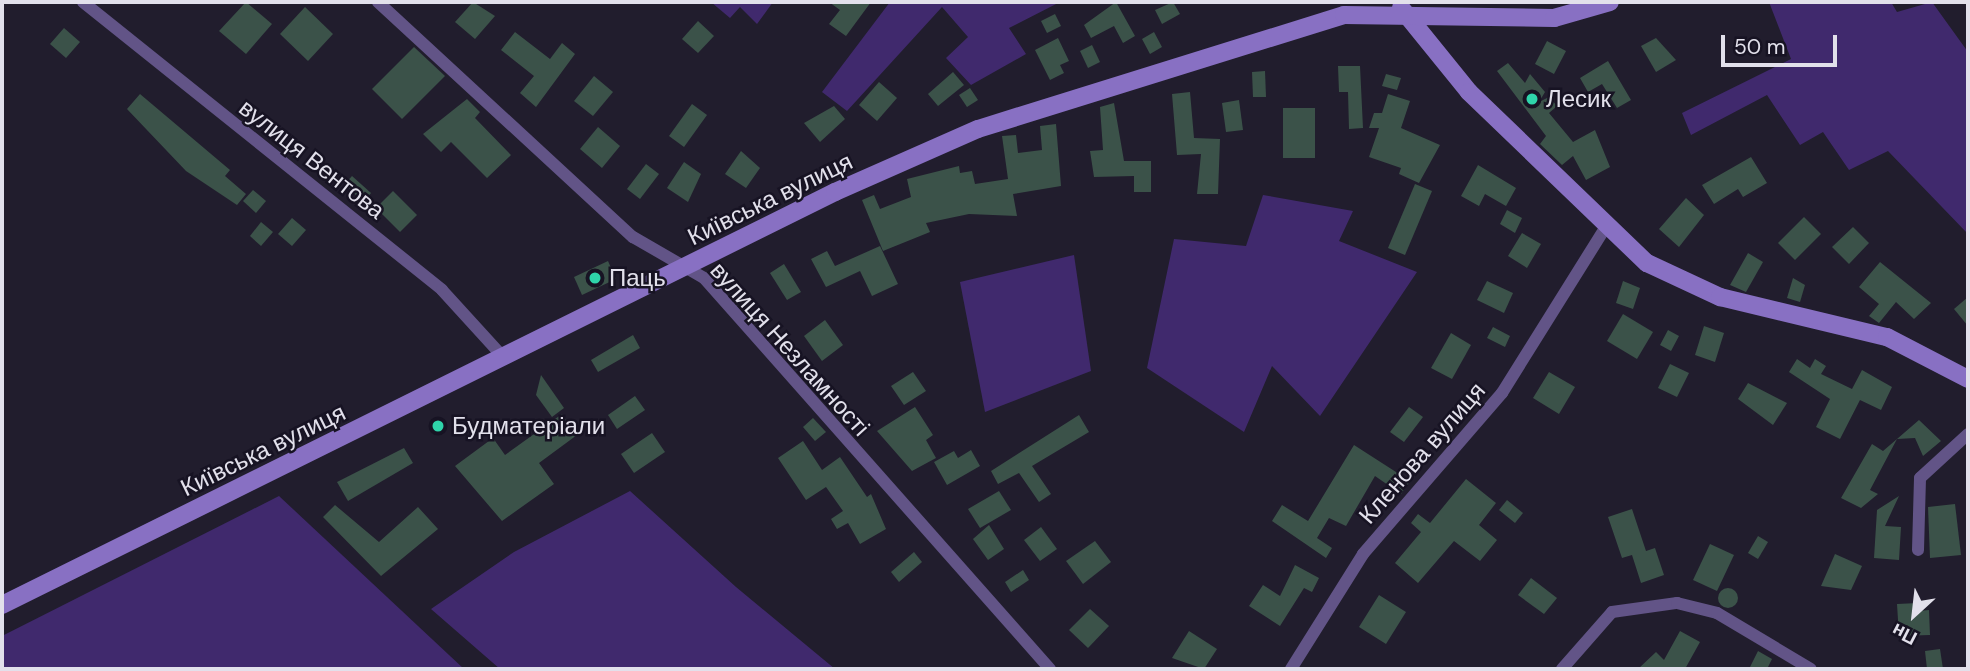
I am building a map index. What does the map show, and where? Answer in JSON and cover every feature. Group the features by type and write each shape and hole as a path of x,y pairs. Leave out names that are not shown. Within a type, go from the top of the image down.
{"main road":[{"name":"Київська вулиця","path":"2,605 686,268 978,129 1304,25 1400,6 1554,19 1610,2"},
{"path":"1400,6 1469,92 1605,228 1682,284 1875,333 1968,379"}],"street":[{"name":"вулиця Вентова","path":"83,2 442,290 505,359"},
{"name":"вулиця Незламності","path":"378,2 633,237 710,285 1050,669"},
{"name":"Кленова вулиця","path":"1291,669 1363,554 1502,393 1605,228"},
{"path":"1918,550 1920,478 1968,434"},
{"path":"1562,669 1612,612 1677,603 1717,613 1811,669"}],"shaded area":[{"path":"711,2 773,2 757,24 740,7 730,18"},
{"path":"890,2 1060,2 1009,28 1026,54 971,85 946,58 968,37 942,7 847,111 822,92"},
{"path":"1769,2 1891,2 1897,12 1932,2 1968,52 1968,234 1888,151 1849,170 1823,132 1800,145 1767,95 1691,135 1682,113 1791,59"},
{"path":"1263,195 1353,211 1339,241 1417,272 1320,416 1272,366 1244,432 1147,368 1174,239 1246,246"},
{"path":"1074,255 1091,371 985,412 960,282"},
{"path":"630,491 736,587 835,669 500,669 431,609 514,552"},
{"path":"279,496 464,669 2,669 2,636"}],"building":[{"path":"246,2 272,24 246,54 219,31"},
{"path":"473,2 495,16 475,39 455,22"},
{"path":"829,2 871,2 846,36 829,24 840,10"},
{"path":"1116,2 1135,36 1123,43 1114,26 1091,38 1084,25"},
{"path":"1173,2 1180,14 1162,24 1155,10"},
{"path":"305,7 333,34 308,61 280,34"},
{"path":"1055,14 1061,26 1047,33 1041,21"},
{"path":"698,21 714,36 698,53 682,39"},
{"path":"64,28 80,42 66,58 50,44"},
{"path":"515,32 550,59 562,43 575,54 536,107 520,93 534,76 501,50"},
{"path":"1154,32 1162,47 1150,54 1142,39"},
{"path":"1058,38 1069,61 1060,65 1064,73 1050,80 1035,50"},
{"path":"1656,38 1676,60 1656,72 1641,46"},
{"path":"1547,41 1566,51 1554,74 1535,64"},
{"path":"1092,45 1100,62 1088,68 1080,51"},
{"path":"414,47 445,76 402,119 372,89"},
{"path":"1608,61 1631,100 1617,108 1602,84 1588,92 1580,78"},
{"path":"1508,63 1525,83 1530,74 1545,92 1539,102 1549,97 1557,106 1549,113 1573,142 1595,130 1610,167 1586,180 1573,156 1562,165 1540,144 1546,136 1497,71"},
{"path":"1338,66 1360,66 1363,128 1349,129 1348,92 1339,92"},
{"path":"1265,71 1266,97 1253,97 1252,72"},
{"path":"953,72 964,85 938,106 928,94"},
{"path":"1386,74 1401,78 1397,90 1382,86"},
{"path":"594,76 613,92 593,116 574,101"},
{"path":"879,82 897,98 877,121 859,105"},
{"path":"970,88 978,100 967,107 959,95"},
{"path":"1190,92 1194,138 1220,139 1218,194 1197,194 1201,154 1177,155 1172,94"},
{"path":"140,94 230,170 225,176 246,194 237,205 186,171 127,109"},
{"path":"1388,94 1410,101 1401,128 1440,145 1419,183 1399,174 1401,168 1369,157 1379,128 1369,128 1374,113 1382,113"},
{"path":"467,99 480,112 475,118 511,155 487,178 451,142 441,152 423,134"},
{"path":"1239,100 1243,130 1226,132 1222,103"},
{"path":"1114,103 1124,161 1151,161 1151,192 1134,192 1134,176 1094,177 1090,151 1103,150 1100,107"},
{"path":"692,104 707,115 684,147 669,136"},
{"path":"834,106 845,119 820,142 804,123"},
{"path":"1283,108 1315,108 1315,158 1283,158"},
{"path":"1056,124 1061,186 1013,194 1017,216 969,214 926,223 930,232 883,251 862,200 874,195 880,209 911,197 907,179 959,166 960,173 972,171 975,184 1008,179 1002,136 1016,135 1018,153 1042,150 1040,126"},
{"path":"598,127 620,146 602,168 580,149"},
{"path":"741,151 760,168 746,188 725,174"},
{"path":"1751,157 1767,183 1743,197 1738,189 1714,204 1702,185"},
{"path":"684,162 701,174 688,202 667,188"},
{"path":"646,164 659,174 640,199 627,189"},
{"path":"1478,165 1516,188 1506,206 1485,194 1479,206 1461,196"},
{"path":"352,176 371,193 364,202 344,185"},
{"path":"1415,184 1432,191 1405,255 1388,248"},
{"path":"253,190 266,201 256,213 243,201"},
{"path":"393,191 417,215 400,232 376,208"},
{"path":"1686,198 1704,215 1679,247 1659,229"},
{"path":"1507,210 1522,218 1515,233 1500,224"},
{"path":"1804,217 1821,234 1795,260 1778,243"},
{"path":"292,218 306,230 292,246 278,234"},
{"path":"261,222 273,232 261,246 250,236"},
{"path":"1853,227 1869,243 1849,264 1832,247"},
{"path":"1522,233 1541,244 1527,268 1508,256"},
{"path":"880,246 898,284 872,296 860,271 826,287 811,259 827,251 835,266"},
{"path":"1748,253 1763,262 1746,292 1730,285"},
{"name":"Паць","path":"608,261 616,279 582,295 574,277"},
{"path":"1880,262 1931,303 1914,319 1896,302 1879,323 1869,316 1879,304 1859,287"},
{"path":"784,264 801,292 787,300 770,273"},
{"path":"1793,278 1805,285 1800,302 1787,298"},
{"path":"1487,281 1513,293 1504,313 1477,300"},
{"path":"1623,281 1640,288 1633,309 1616,303"},
{"path":"1968,297 1968,326 1954,309"},
{"path":"1623,314 1653,332 1637,359 1607,341"},
{"path":"825,320 843,345 822,361 804,336"},
{"path":"1704,326 1724,333 1715,362 1695,355"},
{"path":"1493,327 1510,336 1505,347 1487,338"},
{"path":"1668,330 1679,336 1671,351 1660,345"},
{"path":"1451,333 1471,345 1452,379 1431,368"},
{"path":"633,335 640,348 598,372 591,360"},
{"path":"1797,359 1810,368 1815,359 1826,366 1821,374 1852,389 1862,370 1892,387 1881,410 1860,400 1840,439 1816,427 1830,399 1789,372"},
{"path":"1670,364 1689,373 1677,397 1658,388"},
{"path":"913,372 926,391 904,405 891,386"},
{"path":"1549,372 1575,387 1559,414 1533,398"},
{"path":"541,375 564,408 552,417 536,395"},
{"path":"1748,383 1787,403 1773,425 1738,399"},
{"path":"635,396 645,410 617,429 608,415"},
{"path":"915,407 933,435 926,440 936,458 912,471 877,431"},
{"path":"1409,407 1423,417 1404,442 1390,432"},
{"path":"562,414 577,435 539,463 554,484 502,521 455,466 493,438 505,455"},
{"path":"1079,415 1089,432 1032,466 1051,494 1039,502 1019,473 998,484 991,471"},
{"path":"813,418 826,432 815,441 803,427"},
{"path":"1919,420 1941,441 1923,456 1915,438 1897,439"},
{"path":"652,433 665,452 634,473 621,454"},
{"path":"1897,439 1870,490 1878,494 1861,508 1841,498 1872,444 1883,451"},
{"path":"803,441 822,470 840,457 867,497 871,494 886,529 860,544 848,523 837,529 831,519 843,511 826,487 806,500 778,458"},
{"path":"1354,445 1410,481 1401,494 1375,476 1346,526 1329,518 1317,538 1332,548 1326,558 1272,521 1282,505 1308,521"},
{"path":"404,448 413,463 348,501 337,482"},
{"path":"971,450 980,466 947,485 934,462 954,451 958,458"},
{"path":"1466,479 1496,503 1479,525 1497,540 1480,561 1454,541 1418,583 1395,563 1421,532 1411,523 1418,514 1430,523"},
{"path":"999,491 1011,510 980,528 968,509"},
{"path":"1899,496 1885,526 1901,527 1899,560 1874,558 1877,510"},
{"path":"1507,500 1523,513 1515,523 1499,510"},
{"path":"1955,504 1961,555 1930,558 1928,507"},
{"path":"335,505 379,542 418,507 438,529 381,576 323,517"},
{"path":"1632,509 1646,551 1655,548 1664,575 1641,583 1632,555 1622,558 1608,517"},
{"path":"989,525 1004,549 988,560 973,539"},
{"path":"1041,527 1057,549 1040,561 1024,540"},
{"path":"1758,536 1768,542 1758,559 1748,553"},
{"path":"1095,541 1111,562 1083,584 1066,561"},
{"path":"1710,544 1734,555 1717,591 1693,580"},
{"path":"914,552 922,562 899,582 891,572"},
{"path":"1835,554 1862,566 1851,590 1821,586"},
{"path":"1295,565 1319,578 1312,592 1304,588 1280,626 1249,606 1263,585 1280,596"},
{"path":"1023,570 1029,580 1011,592 1005,582"},
{"path":"1531,578 1557,598 1544,614 1518,595"},
{"path":"1724,588 1732,588 1738,598 1732,608 1724,608 1718,602 1718,594"},
{"path":"1379,595 1406,612 1386,644 1359,627"},
{"path":"1918,603 1918,611 1929,610 1930,635 1899,636 1897,604"},
{"path":"1090,609 1109,626 1088,648 1069,630"},
{"path":"1189,631 1217,649 1204,669 1172,658"},
{"path":"1680,631 1700,642 1685,669 1638,669 1656,652 1664,660"},
{"path":"1940,649 1943,669 1927,669 1925,651"},
{"path":"1758,651 1772,659 1767,669 1749,669"}],"place":[{"name":"Лесик","path":"1532,99"},
{"name":"Паць","path":"595,278"},
{"name":"Будматеріали","path":"438,426"}]}
